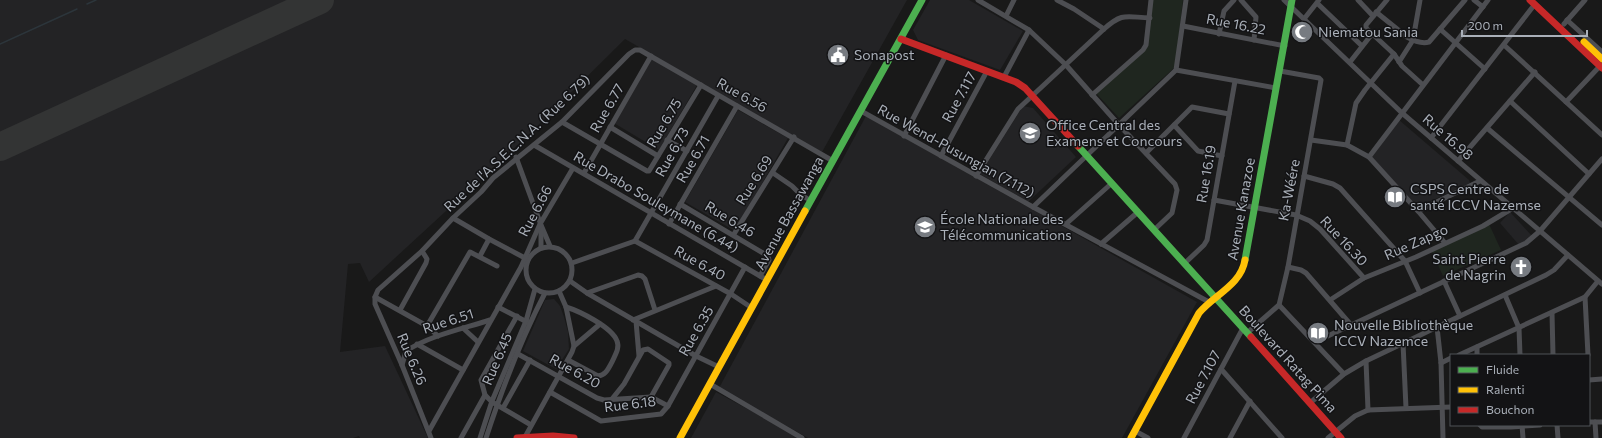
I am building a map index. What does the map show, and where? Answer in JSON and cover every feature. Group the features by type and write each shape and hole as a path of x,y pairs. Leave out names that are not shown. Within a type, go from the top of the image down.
{"main road":[{"name":"Avenue Bassawanga","path":"680,438 922,0"},
{"path":"1534,1 1566,22 1601,64"},
{"path":"1534,1 1601,64"},
{"name":"Avenue Kanazoe","path":"1131,438 1199,313 1209,302 1242,273 1246,261 1292,3"},
{"name":"Boulevard Ratag Pima","path":"901,39 1020,84 1185,263 1341,438"},
{"path":"516,438 553,436 574,438"}],"street":[{"path":"978,0 1029,30 1066,65 1175,184 1177,190 1172,213 1154,230"},
{"path":"1006,16 1014,0"},
{"path":"1057,0 1104,29"},
{"path":"1092,95 1143,50 1146,45 1152,0"},
{"path":"1033,207 1176,70 1186,0"},
{"path":"1219,34 1224,11 1234,0"},
{"path":"1241,0 1256,17 1254,40"},
{"name":"Rue 16.98","path":"1284,0 1292,3 1304,19 1402,114 1600,282"},
{"path":"1358,0 1365,7 1401,33 1413,40 1423,43 1429,42 1465,0"},
{"path":"1365,7 1367,0"},
{"path":"1387,0 1366,25 1372,34 1394,54 1399,62 1423,86"},
{"path":"1399,62 1413,40 1416,15 1420,0"},
{"path":"1474,0 1483,7"},
{"path":"1369,157 1488,0"},
{"path":"1584,0 1566,22 1602,52"},
{"path":"1431,138 1504,44 1534,1"},
{"path":"1304,19 1318,2 1362,46"},
{"path":"976,176 1018,109 1104,29 1113,21 1122,16 1150,18"},
{"name":"Rue 16.22","path":"1183,26 1284,46"},
{"path":"1440,29 1484,69"},
{"path":"1004,77 1029,30"},
{"path":"1350,62 1372,34"},
{"path":"1504,44 1602,135"},
{"name":"Rue de l'A.S.E.C.N.A. (Rue 6.79)","path":"375,297 378,290 422,251 493,178 516,157 534,145 562,122 629,54 635,50 640,50"},
{"name":"Rue 6.56","path":"640,50 833,161"},
{"path":"1347,145 1356,103 1394,54"},
{"path":"904,136 946,55"},
{"name":"Rue 6.77","path":"584,173 651,56"},
{"path":"1566,102 1601,64"},
{"path":"1176,70 1276,88"},
{"name":"Rue 7.117","path":"941,156 988,71"},
{"name":"Ka-Wéére","path":"1279,305 1288,267 1296,215 1311,140 1320,79 1280,71"},
{"path":"1458,161 1535,72"},
{"name":"Rue 16.19","path":"1185,263 1206,242 1235,81"},
{"name":"Rue 6.75","path":"600,143 646,171 649,171 700,85"},
{"name":"Rue 6.73","path":"636,241 718,96"},
{"path":"1510,101 1589,174"},
{"name":"Rue 6.71","path":"669,224 737,106"},
{"path":"1146,153 1192,107 1229,114"},
{"name":"Rue Wend-Pusungian (7.112)","path":"861,111 976,176 1209,302"},
{"path":"562,122 600,143"},
{"path":"1174,125 1198,151 1222,156"},
{"path":"610,127 658,156"},
{"path":"1487,128 1602,225"},
{"name":"Rue 6.69","path":"734,234 794,138"},
{"path":"668,140 687,152"},
{"path":"1311,140 1347,145 1369,157 1418,211 1445,244"},
{"name":"Rue Drabo Souleymane (6.44)","path":"534,145 767,280"},
{"path":"516,157 550,246"},
{"path":"1315,342 1526,244 1540,231 1602,160"},
{"name":"Rue 6.66","path":"428,431 521,268 541,224 573,168"},
{"path":"773,173 811,202"},
{"path":"1304,176 1333,184 1340,188 1405,261 1420,293"},
{"path":"1418,211 1480,181"},
{"path":"1066,224 1112,183"},
{"name":"Rue 16.30","path":"1214,200 1296,215 1310,221 1320,229 1364,278"},
{"name":"Rue 6.46","path":"680,204 734,234 768,256 769,260 760,276"},
{"name":"Rue Zapgo","path":"1330,300 1364,278 1445,244 1492,221 1513,208"},
{"path":"1101,244 1138,212"},
{"path":"453,218 525,258"},
{"path":"541,224 541,248"},
{"path":"480,256 489,239"},
{"path":"572,263 636,241"},
{"name":"Rue 6.40","path":"636,241 731,294 752,308"},
{"path":"550,246 563,251 568,256 572,263 573,269 570,281 565,287 559,291 545,293 535,288 527,276 526,268 532,254 541,248 550,246"},
{"path":"400,310 426,263 427,259 422,251"},
{"path":"427,326 468,253 473,252 497,266"},
{"path":"1310,403 1344,374 1366,361 1546,275 1554,270 1568,255"},
{"name":"Rue 6.35","path":"668,406 745,267"},
{"path":"1288,267 1304,271 1351,325"},
{"path":"587,293 638,275 642,276 645,279 655,310"},
{"path":"570,281 587,293 696,356 719,367"},
{"path":"1444,281 1460,316"},
{"path":"1461,354 1585,297 1600,282"},
{"path":"635,320 655,310 716,286"},
{"name":"Rue 6.45","path":"480,438 494,403 507,380 517,355 528,322 535,288"},
{"path":"559,291 566,306 574,346"},
{"name":"Rue 6.45","path":"486,438 501,378 510,355 545,293"},
{"path":"1505,295 1519,328 1520,354"},
{"path":"375,297 427,326 438,336"},
{"name":"Rue 6.26","path":"375,297 375,304 402,365 431,438"},
{"path":"1585,297 1588,354"},
{"path":"1245,330 1279,305 1344,374"},
{"path":"566,306 592,318 600,324 614,336 618,347 606,373 602,376 598,376 568,360"},
{"path":"498,307 528,322"},
{"path":"1552,313 1553,354"},
{"path":"517,316 481,380 485,395 494,403 531,425"},
{"name":"Rue 6.51","path":"402,365 406,351 417,344 490,320"},
{"path":"635,320 639,357"},
{"path":"525,437 568,360 574,346 600,324"},
{"path":"1437,327 1441,363 1443,438"},
{"path":"463,328 478,342"},
{"name":"Rue 7.107","path":"1184,438 1221,369 1245,330"},
{"path":"1403,343 1406,408"},
{"path":"417,344 463,370"},
{"path":"1477,347 1477,354"},
{"path":"612,400 624,384 642,350 648,349 669,363 651,397 668,406"},
{"name":"Rue 6.20","path":"510,355 517,355 530,360 597,398 612,400 651,397"},
{"path":"1441,363 1450,358"},
{"path":"503,408 530,360"},
{"path":"1366,361 1368,410"},
{"path":"1221,369 1250,401 1279,437"},
{"path":"501,378 507,380"},
{"path":"1590,379 1602,379"},
{"path":"710,384 802,438"},
{"name":"Rue 6.18","path":"550,392 601,421 661,414 668,406"},
{"path":"461,438 485,395"},
{"path":"1230,438 1250,401"},
{"path":"1328,438 1355,416 1368,410 1450,406"},
{"path":"1590,422 1602,422"},
{"path":"1595,422 1596,438"},
{"path":"1481,426 1516,426"},
{"path":"1522,426 1523,438"},
{"path":"1557,426 1558,438"},
{"path":"1135,431 1148,438"}],"shaded area":[{"path":"0,0 907,0 822,152 625,39 523,140 369,282 360,263 348,264 340,352 385,346 428,438 360,438 359,436 353,438 0,438"},
{"path":"930,0 969,0 1023,31 1000,70 918,40 913,30"},
{"path":"1150,0 1183,0 1175,67 1119,118 1095,92 1143,49"},
{"path":"652,58 697,85 659,150 614,123"},
{"name":"Office Central des Examens et Concours","path":"1023,106 1033,108 1076,157 1028,202 980,174"},
{"path":"738,110 788,138 735,231 685,202"},
{"path":"866,116 1197,302 1122,438 808,438 719,388"},
{"path":"1399,120 1469,180 1470,183 1418,207 1415,205 1372,157"},
{"path":"1510,212 1532,236 1519,245 1500,223"},
{"path":"1489,224 1501,250 1443,276 1431,250"},
{"path":"554,299 560,306 564,317 568,332 569,349 556,369 523,351 545,300"},
{"path":"716,392 802,438 691,438"}],"waterway":[{"path":"87,4 96,0"},
{"path":"0,44 77,9"}],"runway":[{"path":"0,147 320,0"}],"traffic: fast":[{"path":"805,211 922,0"},
{"path":"1245,260 1292,0"},
{"path":"1078,146 1251,337"}],"traffic: slow":[{"path":"1584,42 1602,59"},
{"path":"680,438 805,211"},
{"path":"1131,438 1199,313 1233,283 1242,269 1245,260"}],"traffic: jam":[{"path":"1530,0 1602,68"},
{"path":"901,39 1016,82 1025,88 1078,146"},
{"path":"1251,337 1341,438"},
{"path":"517,438 553,436 574,438"}],"place":[{"name":"Niematou Sania","path":"1302,32"},
{"name":"Sonapost","path":"838,55"},
{"name":"Office Central des Examens et Concours","path":"1030,133"},
{"name":"CSPS Centre de santé ICCV Nazemse","path":"1395,197"},
{"name":"École Nationale des Télécommunications","path":"925,227"},
{"name":"Saint Pierre de Nagrin","path":"1521,267"},
{"name":"Nouvelle Bibliothèque ICCV Nazemce","path":"1318,333"}]}
